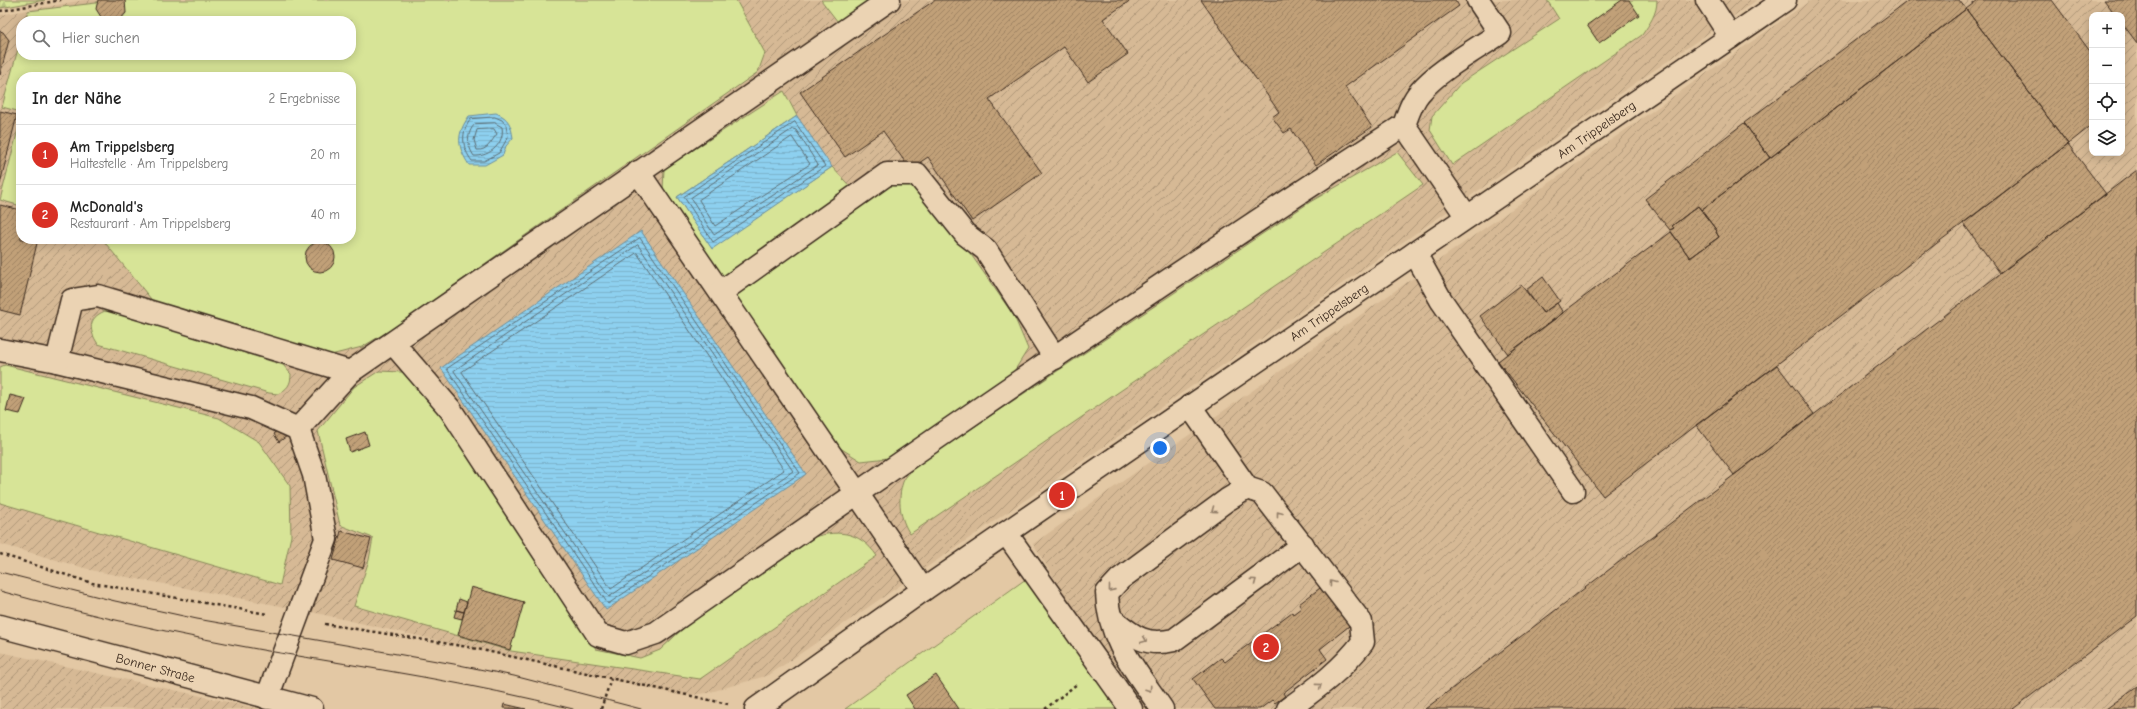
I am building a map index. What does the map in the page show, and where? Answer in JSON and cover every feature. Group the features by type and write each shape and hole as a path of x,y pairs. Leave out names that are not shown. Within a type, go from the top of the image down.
{"street":[{"path":"298,429 350,372 889,0"},
{"path":"393,343 450,408 598,635 626,643 656,633 857,492 1404,125 1411,106 1419,92 1433,79 1500,33 1478,0"},
{"path":"1707,0 1731,37"},
{"name":"Am Trippelsberg","path":"756,709 923,590 1784,0"},
{"path":"1404,125 1467,217"},
{"path":"638,172 923,590"},
{"path":"720,292 887,174 917,174 965,234 986,250 1055,358"},
{"path":"1415,253 1441,300 1573,491"},
{"path":"57,361 72,300 98,296 350,372"},
{"path":"0,350 57,361 251,408 298,429 314,476 326,539 267,698"},
{"path":"1190,406 1247,488 1262,493 1360,622 1363,642 1335,675 1288,709"},
{"path":"1162,709 1122,650 1113,633 1112,619 1107,604 1107,594 1120,579 1227,500 1247,488"},
{"path":"1006,533 1131,709"},
{"path":"1112,619 1132,635 1149,643 1160,644 1174,640 1303,545"},
{"name":"Bonner Straße","path":"0,626 312,709"}],"path":[{"path":"0,11 61,0"},
{"path":"0,554 92,583 296,619 468,647 730,705"},
{"path":"601,709 611,679"}],"shaded area":[{"path":"84,0 1757,0 769,675 707,693 683,696 307,611 95,571 0,544 0,15"},
{"path":"1811,0 2137,0 2137,709 1136,709 1033,544"},
{"path":"0,652 260,709 0,709"}],"green space":[{"path":"0,0 45,0 0,8"},
{"path":"98,0 736,0 765,53 758,72 392,329 362,347 327,356 160,310 106,244 356,244 356,72 16,72 16,111 2,107 16,56 16,60 356,60 356,16 26,16 28,11 96,3"},
{"path":"821,0 879,0 841,26"},
{"path":"1547,0 1657,0 1657,5 1650,22 1642,35 1452,165 1430,130 1432,116 1461,83 1559,19"},
{"path":"784,91 797,116 677,197 712,248 832,167 856,193 726,282 663,190 664,169"},
{"path":"16,138 16,205 0,200"},
{"path":"1397,152 1423,185 910,534 900,509 900,496 904,480 917,465 1310,202"},
{"path":"888,181 923,186 1014,316 1028,349 1013,373 888,458 861,461 837,446 731,292"},
{"path":"108,310 283,365 291,374 289,384 278,394 269,393 98,344 92,333 92,323 97,316"},
{"path":"5,365 219,418 259,442 290,486 291,536 280,585 0,503 0,367"},
{"path":"379,371 402,372 447,412 577,616 596,649 640,658 660,650 704,609 808,539 828,534 846,534 863,541 877,556 700,679 511,651 354,606 369,560 373,538 340,525 318,431 354,387"},
{"path":"1030,576 1123,709 845,709"}],"water":[{"path":"496,113 504,117 509,122 513,138 506,146 503,155 485,165 469,165 460,146 460,135 465,123 469,116"},
{"path":"797,116 832,167 712,249 677,197"},
{"path":"641,231 806,474 606,610 441,368"}],"building":[{"path":"98,0 125,0 126,13 123,16 100,16 96,9"},
{"path":"935,0 1131,0 1103,19 1128,54 1088,82 1064,47 989,99 1042,173 972,221 928,157 910,169 883,131 845,157 800,92"},
{"path":"1201,0 1455,0 1459,6 1345,87 1372,127 1316,165 1291,129 1284,133 1272,117 1279,112"},
{"path":"1622,0 1629,0 1639,15 1599,43 1587,25"},
{"path":"1909,0 1959,0 1966,9 1770,158 1744,123"},
{"path":"1978,0 2052,0 2089,50 2089,127 2068,144 1966,9"},
{"path":"2104,0 2137,0 2137,43 2125,27 2125,12 2114,12"},
{"path":"1966,9 2068,144 1603,496 1498,361 1671,232 1690,258 1719,237 1716,232 1717,231 1701,210"},
{"path":"0,31 3,32 9,40 0,75"},
{"path":"0,111 16,115 16,119 0,184"},
{"path":"1744,123 1770,158 1701,210 1698,206 1672,226 1674,228 1670,230 1645,199"},
{"path":"2068,144 2106,194 2000,273 1963,223"},
{"path":"2137,170 2137,616 2013,709 1425,709"},
{"path":"0,205 16,209 16,244 37,244 20,315 0,310"},
{"path":"1698,206 1717,231 1716,232 1719,237 1690,258 1670,230 1674,228 1672,226"},
{"path":"312,244 328,244 334,251 334,263 331,268 326,271 314,271 309,268 306,263 306,251"},
{"path":"1543,277 1560,301 1543,313 1526,290"},
{"path":"1521,285 1543,313 1557,303 1563,313 1508,354 1480,316"},
{"path":"1777,365 1814,414 1734,475 1696,425"},
{"path":"10,395 26,399 20,414 6,411"},
{"path":"282,428 287,436 279,442 274,434"},
{"path":"365,432 369,445 350,452 346,439"},
{"path":"341,531 371,539 363,568 333,560"},
{"path":"1324,585 1353,623 1320,649 1327,659 1283,693 1285,696 1275,703 1272,700 1260,709 1215,709 1193,679 1221,658 1225,662 1292,612 1293,614 1301,608 1299,604"},
{"path":"471,587 524,602 510,650 458,635"},
{"path":"459,599 467,602 464,612 456,610"},
{"path":"456,610 464,612 462,619 454,617"},
{"path":"936,675 959,709 915,709 906,695"},
{"path":"2137,686 2137,709 2106,709"},
{"path":"504,704 526,709 503,708"}],"tram line":[{"path":"0,572 115,601 197,619 514,676 641,709"},
{"path":"0,591 133,624 268,651 497,691 573,709"}],"place":[{"name":"Am Trippelsberg","path":"1062,495"},
{"name":"McDonald's","path":"1266,647"}]}
